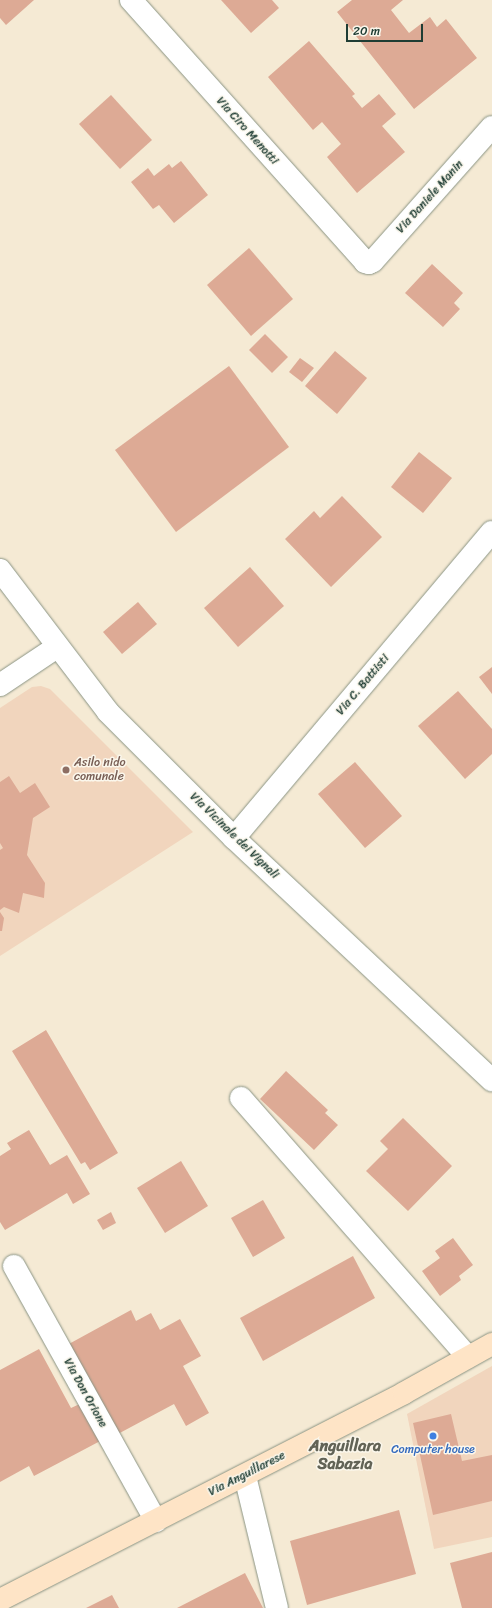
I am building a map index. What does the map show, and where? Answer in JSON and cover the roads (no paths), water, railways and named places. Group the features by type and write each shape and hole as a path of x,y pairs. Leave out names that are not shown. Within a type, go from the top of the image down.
{"main road":[{"name":"Via Anguillarese","path":"0,1600 245,1476 404,1393 492,1344"}],"street":[{"name":"Via Ciro Menotti","path":"131,0 365,262"},
{"name":"Via Daniele Manin","path":"365,262 369,263 373,261 492,127"},
{"name":"Via C. Battisti","path":"234,838 492,532"},
{"name":"Via Vicinale dei Vignali","path":"0,570 57,647 108,712 234,838 492,1080"},
{"path":"0,685 57,647"},
{"path":"241,1098 468,1357"},
{"name":"Via Don Orione","path":"14,1266 156,1521"},
{"path":"245,1476 277,1608"}],"place":[{"name":"Asilo nido comunale","path":"66,770"},
{"name":"Computer house","path":"433,1436"}],"district":[{"name":"Anguillara Sabazia","path":"345,1455"}]}
